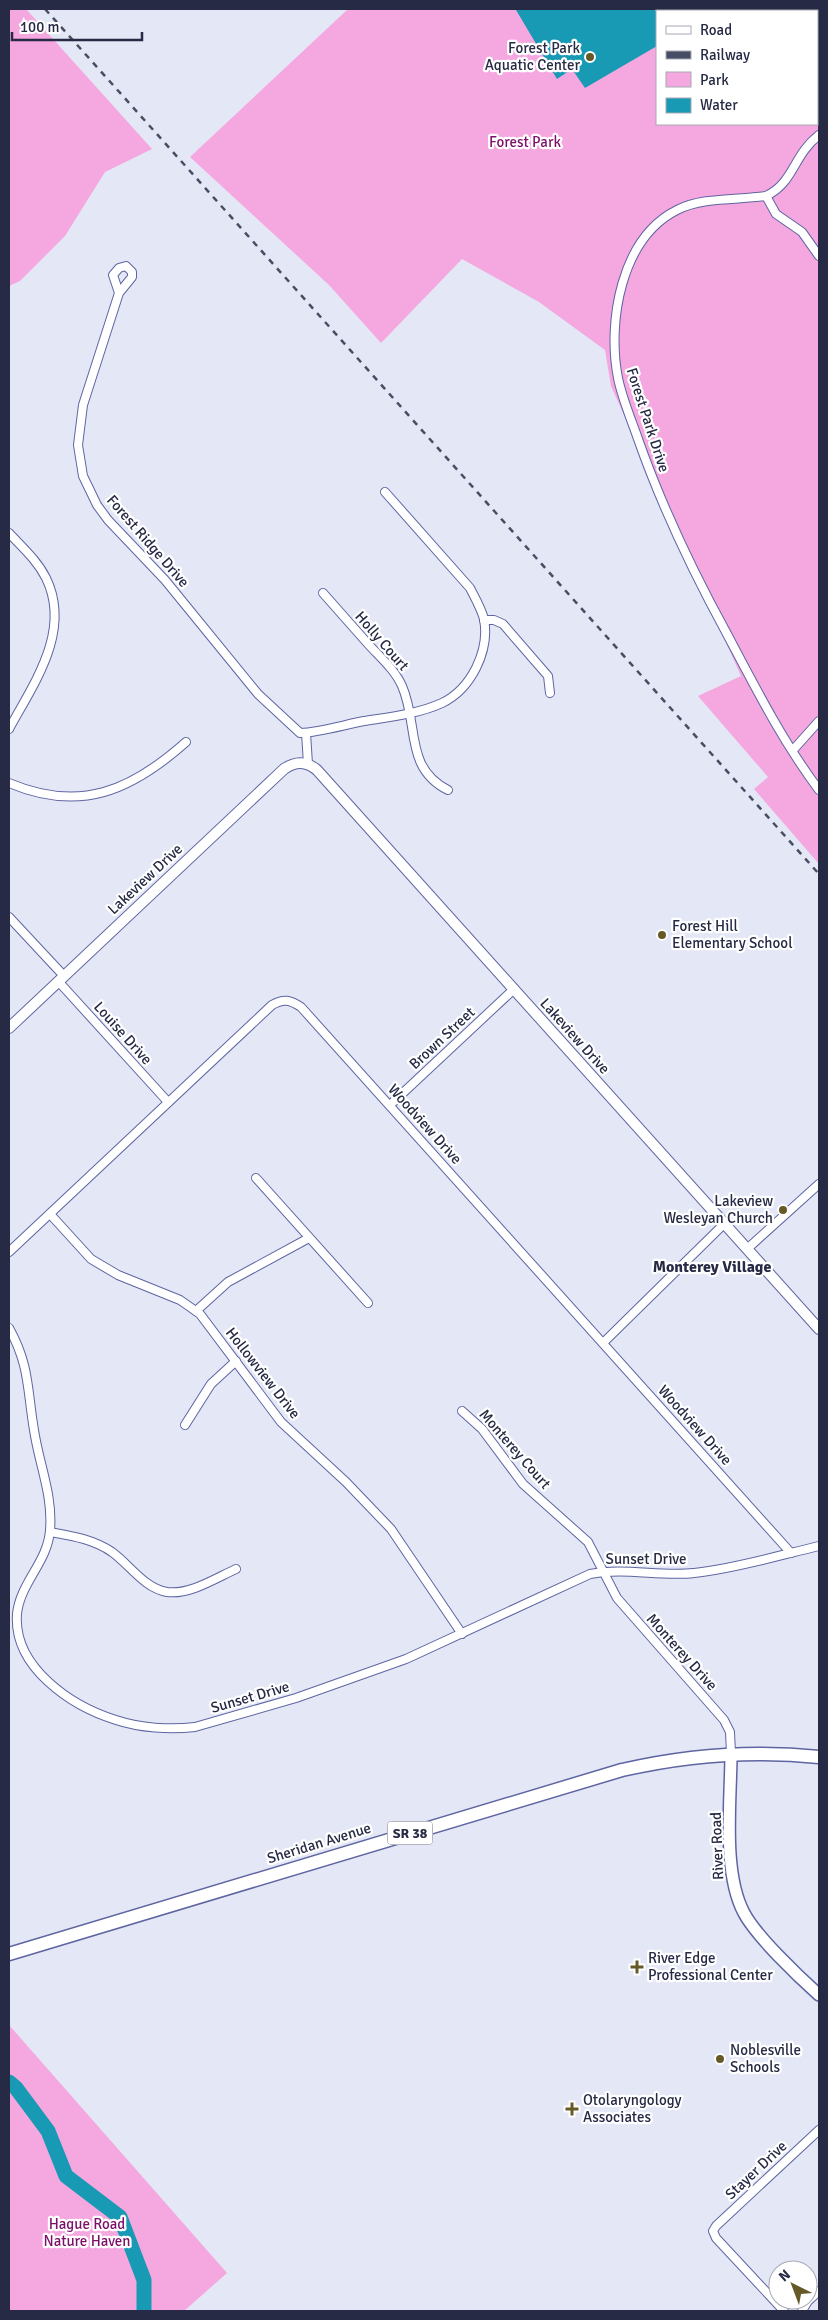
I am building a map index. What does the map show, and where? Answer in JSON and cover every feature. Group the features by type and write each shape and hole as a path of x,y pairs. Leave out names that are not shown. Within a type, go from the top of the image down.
{"main road":[{"name":"Sheridan Avenue","path":"9,1954 579,1782 642,1765 731,1753 779,1753 819,1756"},
{"name":"River Road","path":"731,1753 731,1870 737,1897 744,1913 758,1933 819,1995"}],"street":[{"path":"819,135 799,156 783,185 766,196 776,214 802,232 819,256"},
{"name":"Forest Park Drive","path":"766,196 686,206 676,210 651,231 634,255 620,290 615,321 614,344 621,387 650,472 673,530 753,684 819,790"},
{"name":"Forest Ridge Drive","path":"118,293 81,418 78,445 80,461 90,493 108,520 165,580 258,694 296,731 306,732"},
{"path":"308,764 306,732 409,713 443,702 461,688 472,675 480,660 484,620 470,588 385,492"},
{"path":"9,533 32,557 46,578 55,608 56,621 49,650 9,729"},
{"name":"Holly Court","path":"323,593 393,671 403,688 416,749 424,771 438,785 448,790"},
{"path":"484,620 494,620 503,624 548,676 550,693"},
{"path":"793,750 819,721"},
{"path":"9,783 44,795 87,796 110,792 148,773 186,742"},
{"name":"Lakeview Drive","path":"9,1028 284,769 300,763 308,764 317,770 819,1329"},
{"name":"Louise Drive","path":"10,923 168,1102"},
{"name":"Brown Street","path":"390,1105 513,990"},
{"name":"Woodview Drive","path":"9,1252 272,1005 285,1000 301,1007 791,1552"},
{"path":"256,1178 368,1304"},
{"path":"747,1248 819,1184"},
{"name":"Hollowview Drive","path":"50,1214 91,1259 118,1275 171,1296 196,1311 281,1422 346,1482 391,1529 462,1634"},
{"path":"603,1343 724,1224"},
{"path":"196,1311 228,1282 309,1238"},
{"name":"Sunset Drive","path":"9,1328 21,1350 26,1366 34,1430 49,1496 50,1532 44,1555 26,1586 19,1603 17,1625 19,1639 35,1668 59,1690 80,1705 118,1721 180,1729 208,1724 357,1678 462,1634 578,1580 604,1572 672,1575 697,1573 819,1546"},
{"path":"185,1425 211,1384 236,1361"},
{"name":"Monterey Court","path":"462,1411 482,1429 523,1484 580,1532 595,1552 604,1572"},
{"path":"50,1532 88,1539 99,1544 113,1553 146,1583 168,1592 184,1591 236,1569"},
{"name":"Monterey Drive","path":"604,1572 617,1598 634,1621 724,1720 730,1732 731,1753"},
{"name":"Stayer Drive","path":"784,2311 716,2238 713,2231 716,2226 819,2130"},
{"path":"802,2311 808,2301 819,2291"}],"green space":[{"path":"9,9 26,9 152,149 105,172 65,236 20,281 9,286"},
{"name":"Forest Park","path":"348,9 771,10 656,10 656,125 818,125 818,78 819,79 819,864 754,789 768,777 698,696 741,676 611,386 605,350 539,302 462,259 381,343 329,285 190,157"},
{"name":"Hague Road Nature Haven","path":"9,2025 227,2273 184,2311 9,2311"}],"water":[{"name":"Forest Park Aquatic Center","path":"654,9 656,11 656,47 585,88 572,69 557,79 516,10"}],"waterway":[{"path":"9,2082 16,2088 48,2131 66,2176 120,2217 144,2280 144,2311"}],"railway":[{"path":"45,9 819,874"}],"place":[{"name":"Forest Park Aquatic Center","path":"590,57"},
{"name":"Forest Hill Elementary School","path":"662,935"},
{"name":"Lakeview Wesleyan Church","path":"783,1210"},
{"name":"River Edge Professional Center","path":"637,1967"},
{"name":"Noblesville Schools","path":"720,2059"},
{"name":"Otolaryngology Associates","path":"572,2109"}],"district":[{"name":"Monterey Village","path":"712,1267"}]}
